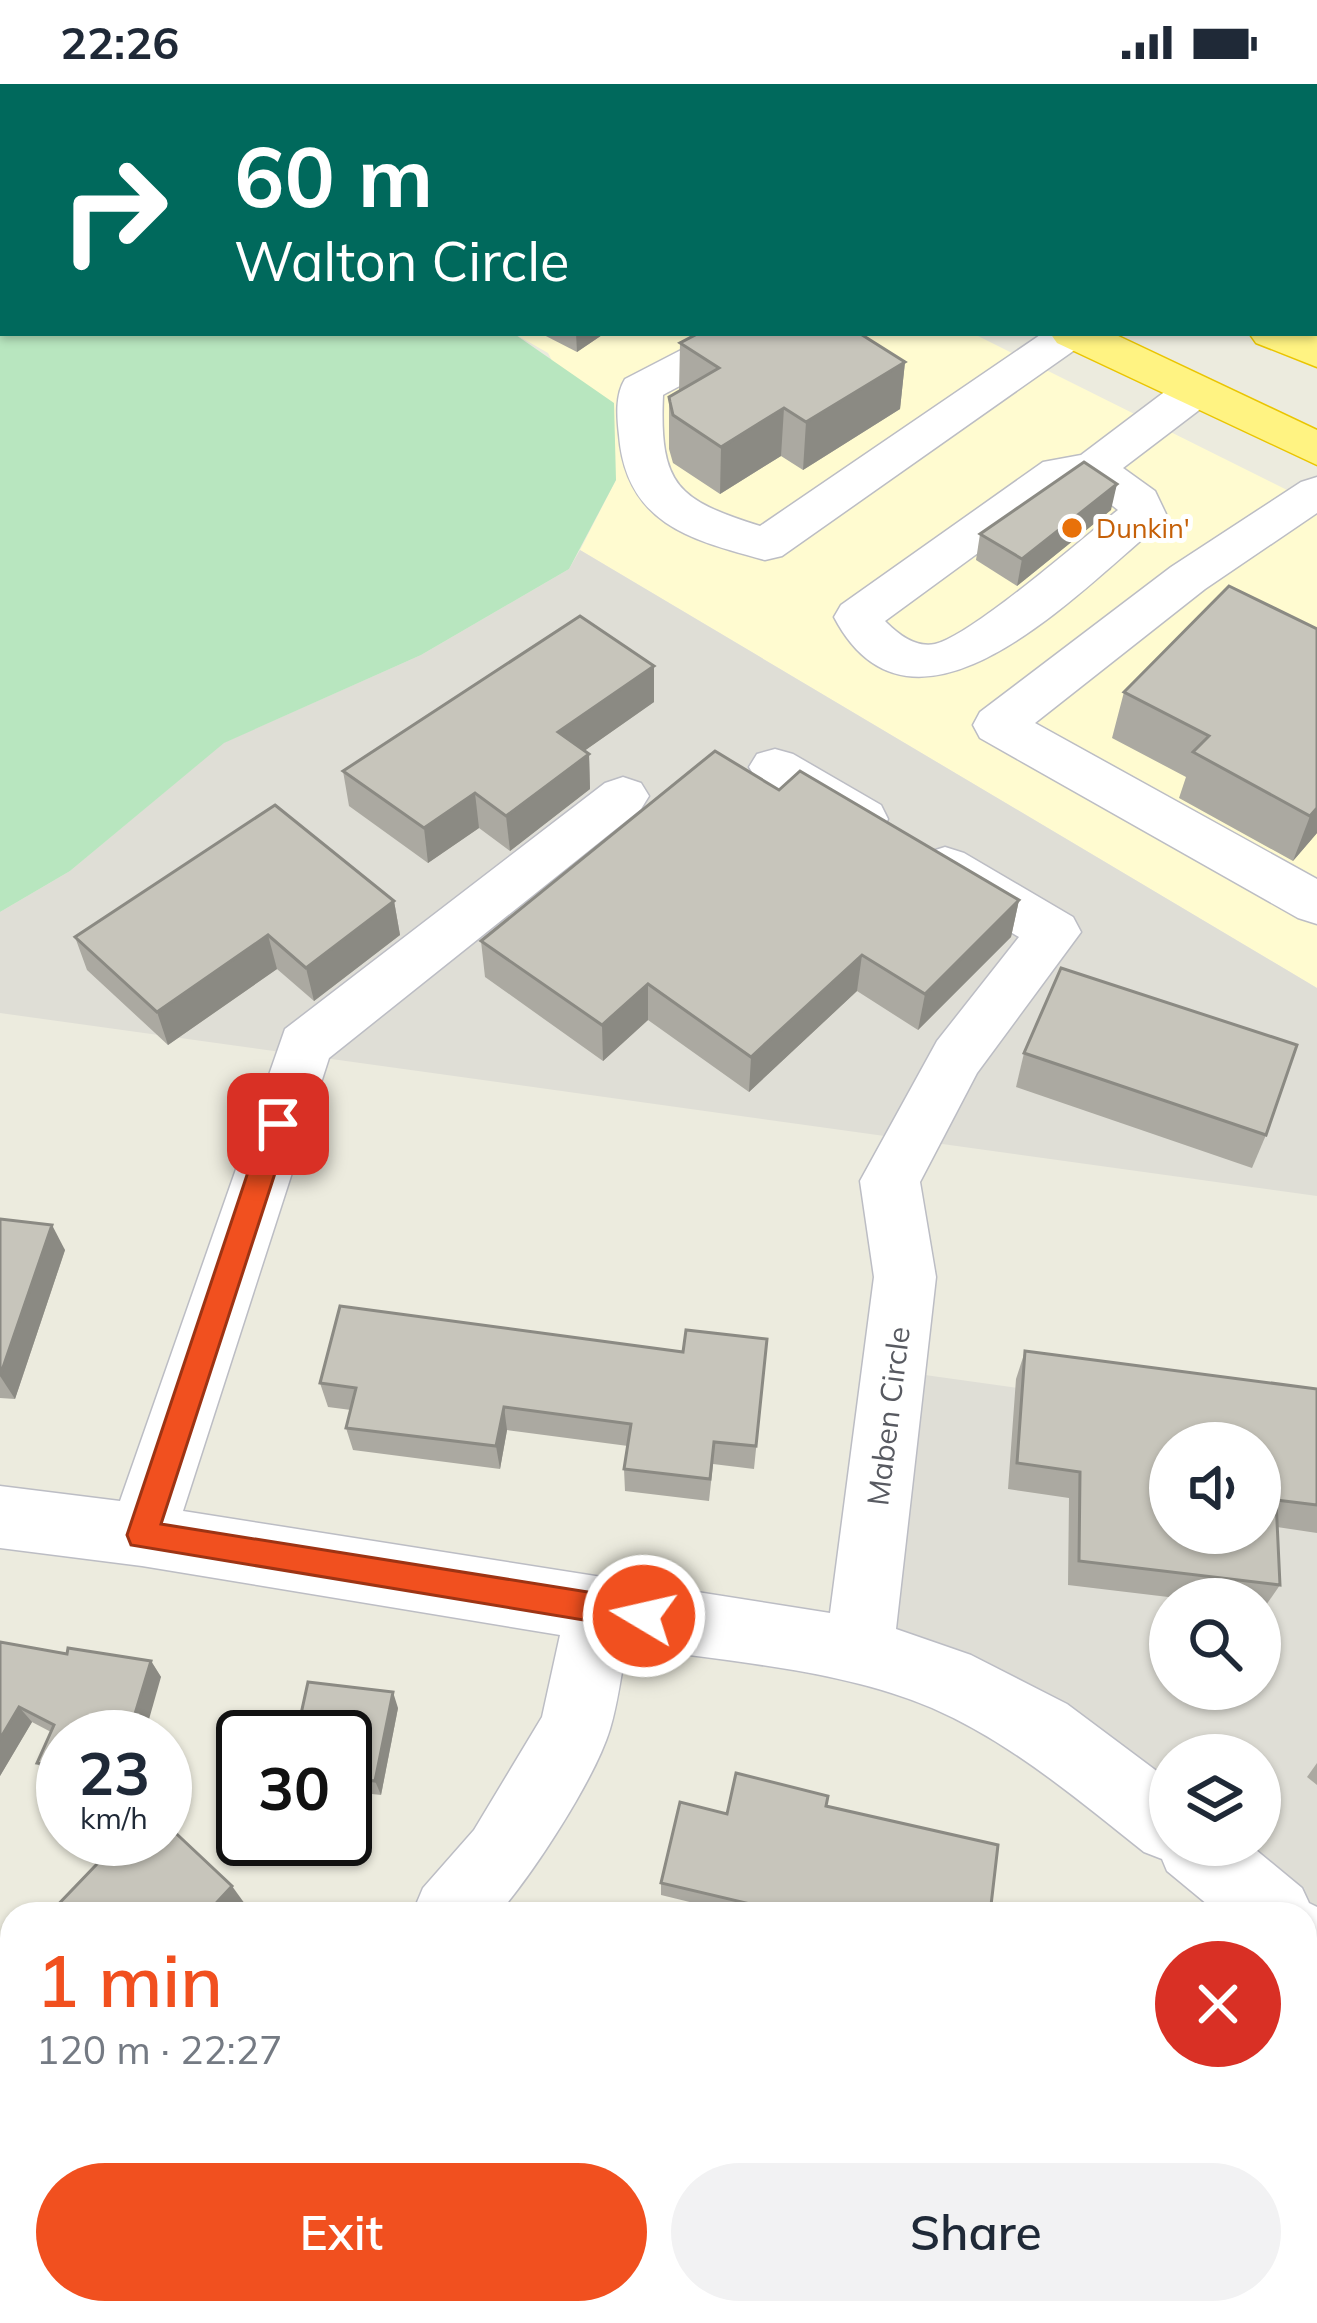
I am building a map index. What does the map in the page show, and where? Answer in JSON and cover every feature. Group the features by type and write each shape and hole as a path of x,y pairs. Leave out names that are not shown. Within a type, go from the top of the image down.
{"highway":[{"path":"1078,336 1317,449"},
{"path":"1280,336 1317,353"}],"street":[{"path":"744,336 700,354 640,389 638,429 651,475 670,507 766,545 935,406 1066,336"},
{"path":"1093,468 1139,502 1144,514 978,642 944,660 921,660 898,654 865,634 858,617 1059,472 1093,468 1195,391"},
{"path":"1317,492 1188,578 998,725 1317,904"},
{"path":"1188,578 1243,606"},
{"name":"Maben Circle","path":"775,767 1054,932 957,1057 890,1181 905,1277 859,1651"},
{"path":"142,1535 305,1045 623,796"},
{"path":"0,1517 142,1535 859,1651 946,1679 1042,1728 1149,1810"},
{"path":"460,1902 500,1856 575,1729 600,1608"},
{"path":"1218,1866 1262,1902"}],"shaded area":[{"path":"518,336 978,336 1317,505 1317,988 580,550 616,480 548,353"},
{"path":"580,550 1317,988 1317,1196 0,1013 0,912 70,871 223,743 421,655 569,569"},
{"path":"925,1375 1260,1422 1149,1422 1149,1554 1281,1554 1281,1425 1317,1430 1317,1902 1310,1902 1266,1866 1281,1866 1281,1734 1149,1734 1149,1774 896,1631"}],"green space":[{"path":"0,336 517,336 614,403 616,480 569,569 421,655 224,743 70,871 0,912"}],"building":[{"path":"693,336 864,336 905,362 806,422 784,408 721,447 673,415 669,397 719,368 680,343"},
{"path":"1084,462 1117,484 1022,559 980,534"},
{"path":"1229,586 1317,629 1317,808 1310,816 1193,752 1209,736 1124,692"},
{"path":"580,616 654,666 558,732 589,754 506,816 475,793 424,828 343,771"},
{"path":"715,751 779,790 800,771 1019,900 925,994 862,955 751,1057 648,984 602,1025 481,941"},
{"path":"275,805 394,901 306,968 268,935 157,1012 75,937"},
{"path":"1061,968 1297,1045 1266,1135 1024,1053"},
{"path":"0,1219 52,1225 0,1376"},
{"path":"340,1306 683,1352 686,1330 767,1339 756,1446 714,1442 710,1479 624,1469 631,1424 504,1407 496,1446 346,1428 356,1388 320,1383"},
{"path":"1025,1351 1317,1389 1317,1505 1281,1501 1281,1422 1149,1422 1149,1554 1279,1554 1280,1578 1221,1578 1079,1561 1080,1472 1017,1463"},
{"path":"0,1642 151,1661 136,1710 36,1710 36,1716 19,1707 0,1739"},
{"path":"308,1682 393,1692 375,1781 372,1710 302,1710"},
{"path":"736,1773 828,1796 826,1806 998,1845 991,1902 742,1902 661,1883 680,1802 727,1814"},
{"path":"192,1848 232,1886 217,1902 61,1902 95,1866 192,1866"}],"place":[{"name":"Dunkin'","path":"1072,528"}],"route":[{"path":"278,1124 142,1535 644,1616"}]}
